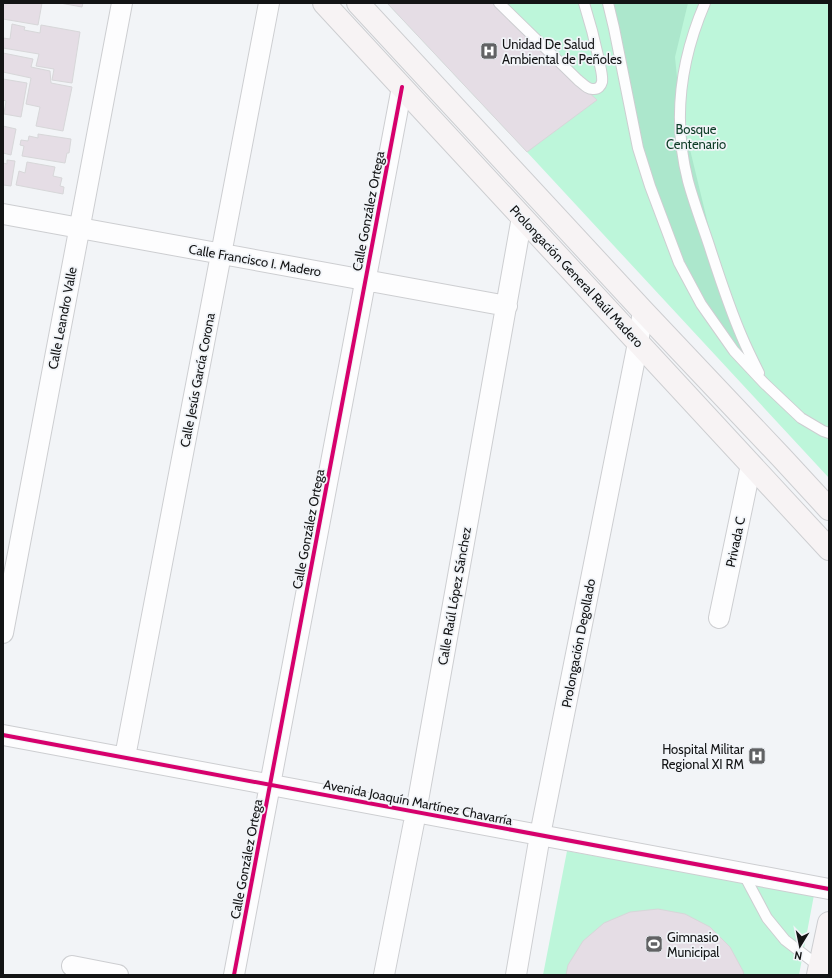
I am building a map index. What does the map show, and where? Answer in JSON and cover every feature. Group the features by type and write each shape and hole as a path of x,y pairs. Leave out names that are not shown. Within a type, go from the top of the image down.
{"main road":[{"name":"Prolongación General Raúl Madero","path":"324,3 829,549"},
{"name":"Prolongación General Raúl Madero","path":"358,3 643,311 829,509"},
{"path":"819,971 829,923"}],"street":[{"name":"Calle Leandro Valle","path":"3,633 122,3"},
{"name":"Calle Jesús García Corona","path":"125,758 269,3"},
{"name":"Calle González Ortega","path":"234,975 402,87"},
{"name":"Calle Francisco I. Madero","path":"3,214 506,306"},
{"name":"Calle Raúl López Sánchez","path":"384,975 416,812 522,217"},
{"name":"Prolongación Degollado","path":"516,975 540,835 638,343 643,311"},
{"name":"Privada C","path":"719,618 751,465"},
{"name":"Avenida Joaquín Martínez Chavarría","path":"3,735 829,889"},
{"path":"72,966 118,975"}],"lane":[{"path":"500,3 578,80 592,90 596,90 602,83 602,73 591,23 584,3"},
{"path":"608,3 638,148 650,186 679,263 701,304 734,351 764,384 801,418 829,433"},
{"path":"705,3 688,50 680,92 681,144 688,181 725,293 742,336 764,384"},
{"path":"743,873 767,918 785,940 819,971"}],"green space":[{"name":"Bosque Centenario","path":"387,3 829,3 829,478 527,152"},
{"path":"602,3 688,3 675,57 680,108 722,282 758,375 730,345 685,268 648,171"},
{"path":"567,851 814,895 799,975 543,975"}],"building":[{"path":"3,3 42,3 38,25 3,19"},
{"path":"60,3 83,3 82,7"},
{"name":"Unidad De Salud Ambiental de Peñoles","path":"387,3 492,3 597,100 527,152"},
{"path":"12,24 25,27 24,30 40,33 41,25 80,32 72,83 52,80 54,69 36,66 39,54 3,48 3,38 10,39"},
{"path":"3,53 33,59 31,67 50,71 51,83 72,87 63,131 36,126 40,107 26,104 31,78 3,72"},
{"path":"3,79 27,83 21,117 4,114 6,101 3,100"},
{"path":"3,126 16,129 11,155 3,153"},
{"path":"38,134 71,139 69,153 67,153 65,163 22,156 24,146 20,145 21,140 28,141 29,136 38,138"},
{"path":"7,160 15,161 11,186 3,185 3,163 7,164"},
{"path":"27,162 55,167 53,176 62,178 60,186 64,187 63,194 16,185 19,171 25,173"},
{"name":"Gimnasio Municipal","path":"658,909 685,914 710,927 730,947 744,975 566,975 568,965 583,941 604,923 630,912"}],"cycle path":[{"path":"234,975 402,87"},
{"path":"3,735 829,889"}],"place":[{"name":"Unidad De Salud Ambiental de Peñoles","path":"489,51"},
{"name":"Hospital Militar Regional XI RM","path":"757,756"},
{"name":"Gimnasio Municipal","path":"654,944"}]}
